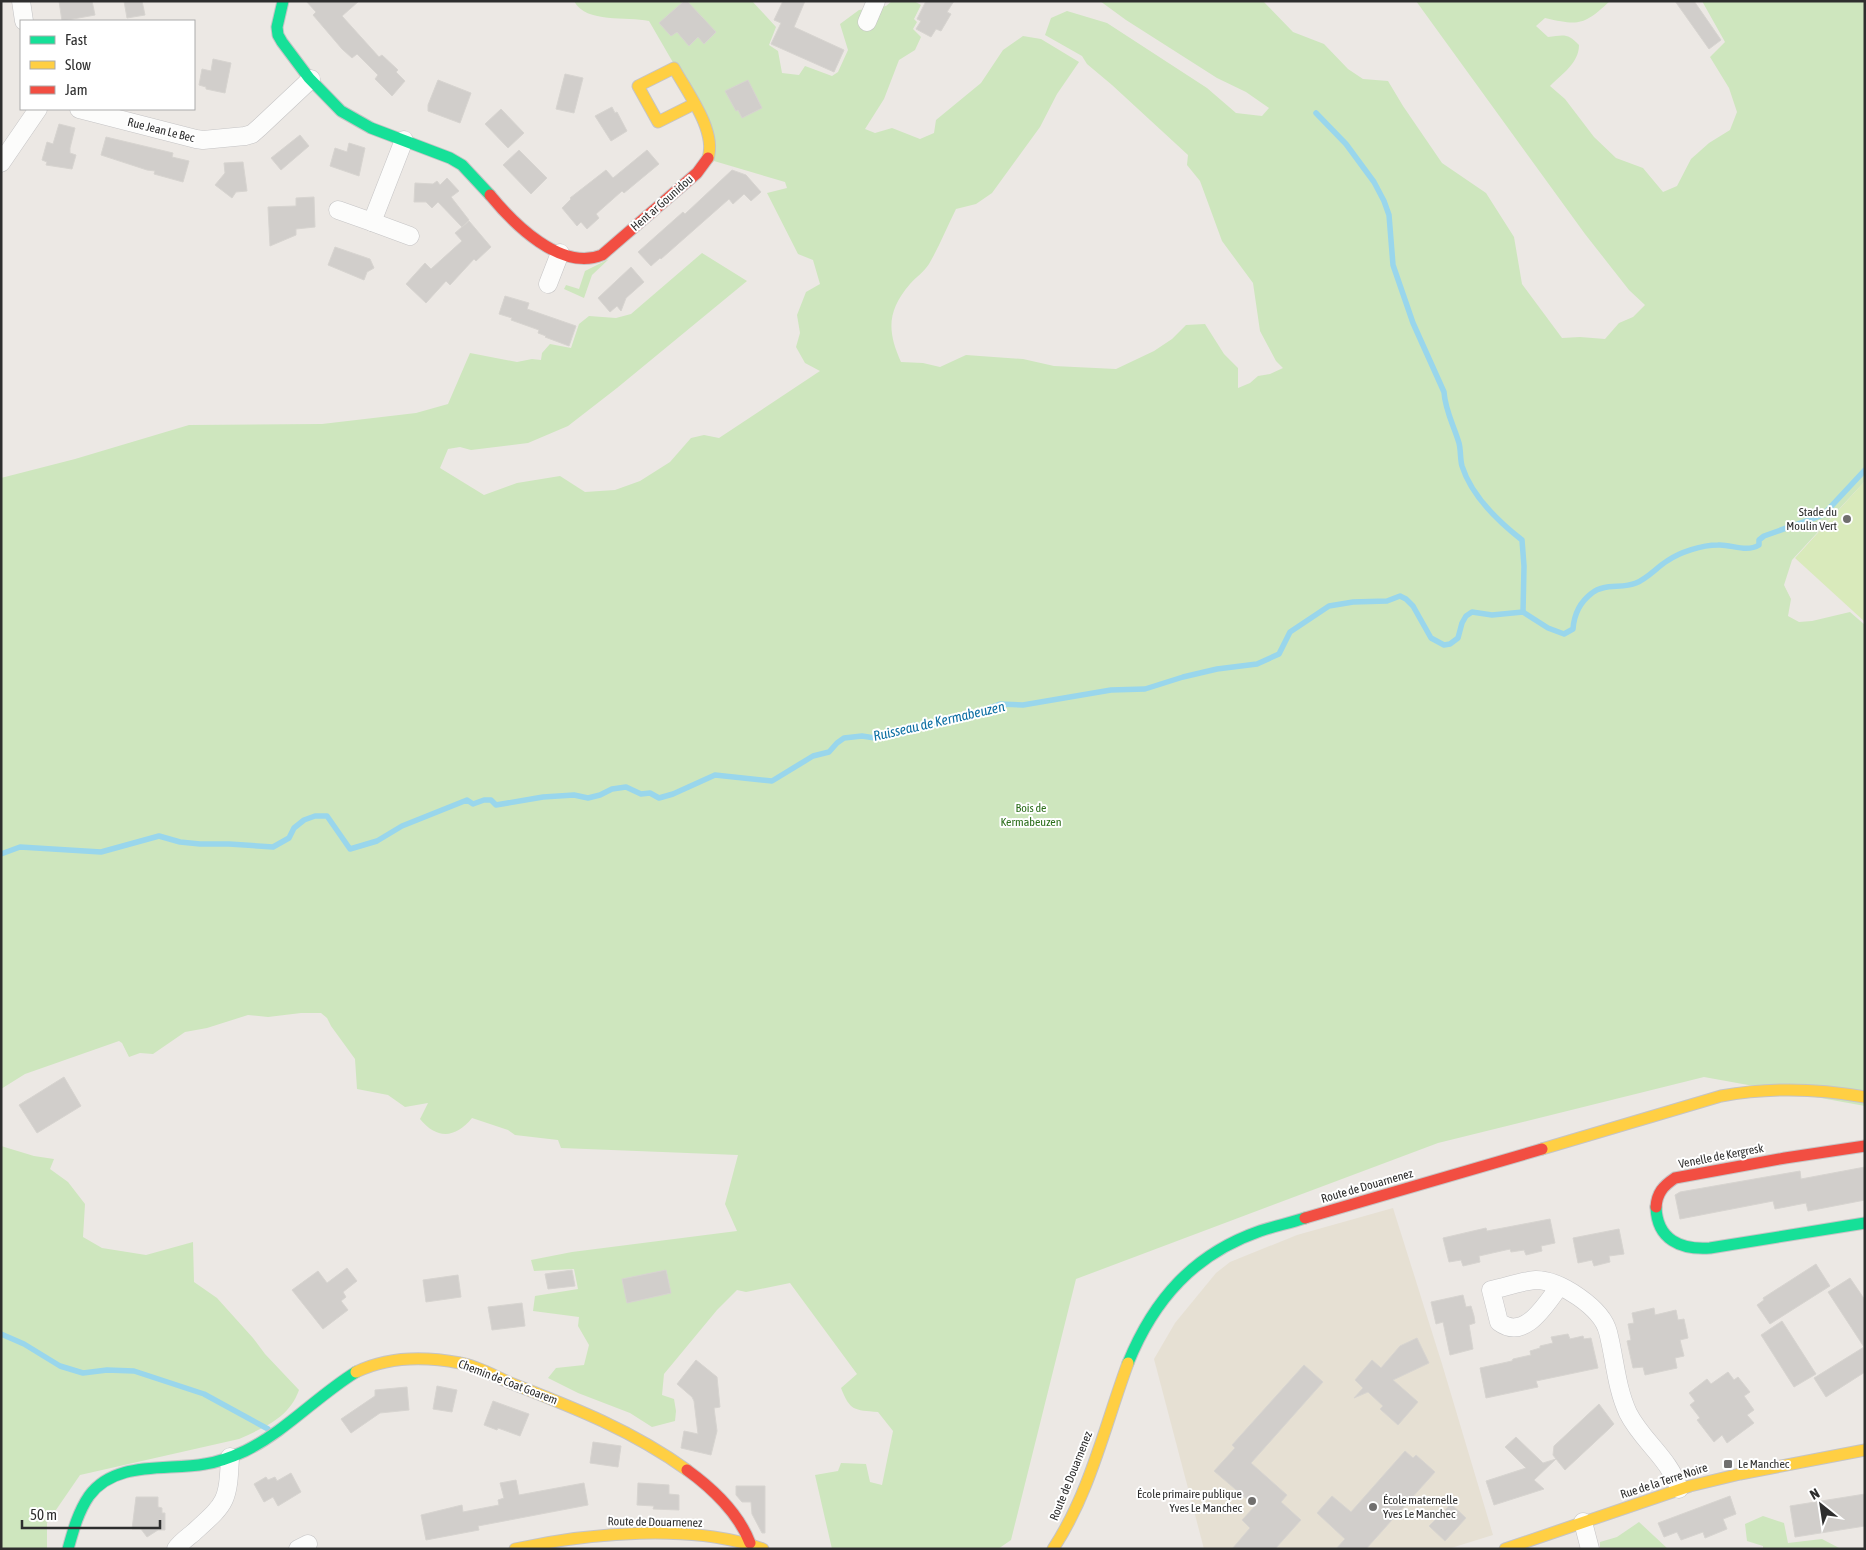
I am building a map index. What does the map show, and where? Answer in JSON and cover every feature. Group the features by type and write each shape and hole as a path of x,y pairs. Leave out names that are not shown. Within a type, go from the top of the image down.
{"street":[{"path":"22,1 24,20"},
{"name":"Hent ar Gounidou","path":"283,1 278,34 288,51 344,115 450,158 462,165 526,235 560,252 588,259 602,255 704,165 711,151 712,144 707,128 694,104 674,68 638,86 658,122 694,104"},
{"path":"867,22 876,1"},
{"name":"Rue Jean Le Bec","path":"84,110 196,139 245,136 252,134 311,79"},
{"path":"1,162 37,110"},
{"path":"372,222 404,140"},
{"path":"338,210 410,236"},
{"path":"548,284 560,252"},
{"name":"Route de Douarnenez","path":"1053,1549 1063,1534 1078,1503 1118,1389 1152,1316 1164,1297 1187,1273 1223,1248 1261,1231 1728,1095 1758,1090 1797,1088 1865,1097"},
{"name":"Venelle de Kergresk","path":"1865,1146 1675,1178 1661,1188 1655,1202 1657,1219 1667,1236 1674,1243 1696,1249 1865,1223"},
{"path":"1559,1287 1587,1304 1604,1321 1608,1331 1618,1387 1627,1410 1635,1425 1671,1470 1679,1489"},
{"name":"Chemin de Coat Goarem","path":"70,1546 86,1499 104,1481 150,1468 203,1465 230,1457 258,1444 285,1426 317,1389 346,1378 369,1366 385,1361 406,1358 446,1360 463,1363 625,1430 686,1467 730,1509 743,1525 750,1543"},
{"name":"Rue de la Terre Noire","path":"1505,1549 1679,1489 1740,1474 1865,1450"},
{"path":"176,1549 210,1518 224,1502 228,1486 230,1457"},
{"path":"1583,1522 1590,1549"},
{"name":"Route de Douarnenez","path":"515,1549 578,1537 627,1533 685,1534 750,1543 764,1549"}],"shaded area":[{"path":"1393,1208 1493,1535 1448,1549 1204,1549 1154,1359 1175,1323 1216,1273 1230,1262 1297,1235"}],"green space":[{"name":"Bois de Kermabeuzen","path":"574,1 752,1 776,27 769,45 778,51 782,73 799,75 805,66 832,76 838,72 848,50 840,24 859,10 886,6 892,1 914,1 921,5 914,19 917,22 913,29 921,37 915,50 899,60 884,99 865,129 875,133 892,128 920,139 934,133 936,120 981,83 1003,50 1023,36 1041,39 1079,62 1057,94 1040,127 992,193 976,204 956,209 929,264 902,294 893,312 892,322 893,341 901,362 923,363 940,367 966,355 1023,359 1054,366 1116,369 1154,351 1172,339 1186,325 1205,324 1224,354 1238,368 1238,388 1250,383 1258,376 1270,374 1283,368 1276,361 1260,331 1253,283 1222,241 1200,181 1187,165 1188,155 1087,64 1082,56 1045,35 1051,18 1067,11 1107,23 1207,88 1236,113 1262,116 1269,108 1246,92 1217,78 1126,20 1100,1 1263,1 1293,32 1324,44 1348,69 1363,79 1388,81 1442,163 1486,193 1514,237 1522,284 1562,338 1605,339 1619,323 1633,317 1645,305 1629,290 1585,234 1416,1 1610,1 1594,15 1581,22 1566,22 1545,18 1536,26 1548,37 1569,37 1579,45 1573,63 1550,86 1565,99 1594,137 1616,158 1643,168 1663,192 1677,186 1691,159 1709,143 1730,130 1737,112 1729,88 1710,57 1725,42 1702,1 1865,1 1865,481 1792,560 1784,585 1791,599 1788,616 1799,622 1812,621 1850,612 1865,625 1865,1106 1704,1077 1438,1143 1076,1279 1011,1540 998,1549 832,1549 815,1475 838,1471 841,1463 866,1464 870,1482 882,1485 893,1431 878,1412 858,1410 847,1401 841,1388 857,1374 790,1283 746,1292 737,1290 717,1310 664,1374 662,1395 674,1399 675,1421 652,1427 630,1413 578,1393 548,1378 556,1368 584,1365 589,1345 578,1326 579,1317 533,1311 535,1296 578,1289 574,1269 534,1271 531,1260 572,1252 737,1231 725,1204 738,1155 561,1148 558,1140 515,1135 508,1130 472,1118 460,1130 453,1133 446,1134 433,1131 420,1119 428,1103 405,1107 388,1095 357,1089 355,1059 327,1018 321,1013 301,1013 268,1017 248,1015 207,1028 185,1032 153,1054 140,1053 129,1057 119,1041 25,1074 1,1089 1,478 75,459 189,425 322,424 416,413 448,404 470,353 517,362 532,359 541,360 542,353 550,344 571,348 579,324 589,316 616,318 631,314 702,253 747,281 568,426 528,443 471,450 460,447 448,449 440,468 484,495 517,483 560,476 585,492 615,490 640,481 670,462 691,438 704,435 719,438 820,371 805,363 796,347 800,333 797,315 806,292 820,284 813,260 798,254 767,193 787,188 785,182 714,161 693,97 649,21 597,16 580,8"},
{"path":"609,259 592,275 584,298 564,289 566,285 579,289 585,271"},
{"name":"Stade du Moulin Vert","path":"1865,481 1865,622 1795,558"},
{"path":"1,1146 34,1156 54,1159 50,1169 68,1182 85,1204 83,1237 102,1248 146,1255 193,1242 194,1282 217,1298 299,1390 295,1400 282,1415 267,1426 239,1439 80,1475 47,1523 47,1549 1,1549"},
{"path":"1763,1516 1784,1523 1788,1543 1822,1539 1841,1549 1763,1549 1763,1546 1747,1541 1745,1524"},
{"path":"1639,1522 1668,1549 1600,1549 1600,1542 1617,1537"}],"building":[{"path":"59,1 92,1 95,15 62,20"},
{"path":"124,1 142,1 145,15 127,18"},
{"path":"306,1 359,1 342,16 379,57 382,55 398,70 396,72 405,81 392,96 375,79 378,75 357,54 352,58 342,49 313,15 316,12"},
{"path":"684,1 687,1 716,32 704,44 698,37 689,46 677,32 671,36 659,23"},
{"path":"783,1 805,1 794,27 844,50 834,72 771,44 781,23 774,20"},
{"path":"926,1 954,1 947,12 951,14 941,31 936,29 931,37 916,29 921,21 917,19"},
{"path":"1675,1 1694,1 1721,40 1709,49"},
{"path":"213,59 231,63 225,93 206,89 206,87 199,85 202,69 211,71"},
{"path":"565,74 583,78 574,113 556,109"},
{"path":"438,80 471,93 460,123 428,111 428,105"},
{"path":"748,80 762,108 742,118 725,91"},
{"path":"612,107 615,113 617,112 627,131 611,141 595,116"},
{"path":"501,109 524,133 508,148 485,124"},
{"path":"59,124 75,128 70,148 70,153 76,155 72,169 46,165 47,162 42,160 47,142 53,144"},
{"path":"300,135 309,146 281,170 271,158"},
{"path":"106,137 173,153 172,157 189,161 183,182 154,174 155,171 101,155"},
{"path":"349,143 365,148 359,176 330,166 335,148 347,152"},
{"path":"519,150 547,178 531,194 503,165"},
{"path":"647,150 659,164 624,193 622,191 596,214 599,218 587,229 581,222 577,226 562,208 570,198 606,170 613,178"},
{"path":"243,162 247,191 236,192 232,198 215,185 225,173 224,163"},
{"path":"732,170 746,175 761,192 751,201 744,194 733,204 729,199 651,266 638,252 683,212 685,214"},
{"path":"447,178 459,191 451,197 469,220 462,227 438,202 432,208 426,202 414,202 415,183 433,184 437,181 440,185"},
{"path":"314,197 315,227 296,229 296,235 270,246 268,207 296,206 296,198"},
{"path":"469,221 491,247 476,261 474,259 450,285 446,281 426,303 406,284 425,263 431,269 462,241 455,233"},
{"path":"335,247 370,259 374,268 367,272 364,280 328,265"},
{"path":"631,267 644,282 626,298 621,311 617,306 610,312 598,298"},
{"path":"505,296 529,303 527,309 576,326 569,346 545,337 538,333 539,330 499,314"},
{"path":"64,1077 81,1106 37,1133 19,1105"},
{"path":"1865,1167 1865,1200 1808,1211 1806,1203 1775,1209 1773,1201 1680,1219 1675,1195 1680,1192 1800,1171 1801,1179"},
{"path":"1550,1219 1555,1243 1541,1246 1542,1251 1526,1255 1524,1250 1511,1252 1510,1249 1479,1256 1480,1262 1463,1266 1461,1260 1449,1262 1443,1238 1486,1228 1487,1231"},
{"path":"1619,1229 1624,1254 1609,1256 1610,1262 1594,1266 1592,1260 1578,1263 1573,1238"},
{"path":"1816,1264 1830,1286 1770,1324 1757,1305 1764,1300 1763,1298"},
{"path":"347,1268 357,1281 343,1292 346,1297 341,1301 348,1310 323,1329 292,1290 318,1271 327,1283"},
{"path":"572,1270 575,1286 548,1289 545,1274"},
{"path":"666,1270 671,1293 627,1303 622,1279"},
{"path":"458,1275 461,1297 426,1302 423,1280"},
{"path":"1850,1278 1865,1300 1865,1372 1826,1397 1814,1378 1864,1347 1828,1292"},
{"path":"1463,1295 1466,1307 1471,1306 1474,1316 1475,1323 1469,1325 1473,1349 1450,1355 1443,1322 1436,1324 1431,1302"},
{"path":"522,1303 525,1326 492,1330 488,1307"},
{"path":"1654,1308 1655,1315 1676,1310 1678,1320 1684,1319 1688,1338 1680,1340 1684,1356 1675,1358 1677,1368 1645,1375 1643,1367 1633,1368 1627,1341 1631,1340 1628,1324 1634,1323 1632,1313"},
{"path":"1782,1321 1816,1374 1794,1387 1761,1335"},
{"path":"1568,1334 1570,1339 1583,1336 1584,1339 1591,1338 1598,1368 1536,1381 1538,1387 1486,1398 1480,1368 1531,1355 1530,1351 1553,1343 1551,1337"},
{"path":"1417,1338 1429,1363 1393,1380 1418,1402 1398,1425 1380,1409 1383,1406 1368,1392 1354,1398 1363,1388 1355,1380 1372,1360 1381,1368 1400,1346"},
{"path":"696,1360 717,1377 720,1407 714,1408 717,1431 711,1455 681,1448 684,1431 698,1434 694,1401 677,1384"},
{"path":"1304,1365 1323,1382 1251,1463 1287,1495 1281,1502 1301,1520 1275,1549 1232,1549 1250,1528 1242,1520 1255,1506 1214,1471 1235,1448 1232,1445"},
{"path":"1728,1372 1734,1380 1738,1377 1750,1392 1744,1396 1754,1410 1747,1415 1754,1423 1727,1443 1722,1435 1714,1442 1697,1420 1700,1418 1690,1405 1695,1401 1689,1393 1707,1379 1711,1384"},
{"path":"437,1386 457,1390 452,1412 433,1409"},
{"path":"407,1387 409,1410 380,1413 351,1433 341,1419 375,1396 375,1390"},
{"path":"493,1401 529,1414 520,1436 484,1425"},
{"path":"1599,1404 1614,1424 1565,1470 1553,1455 1554,1446"},
{"path":"1516,1437 1543,1463 1556,1459 1534,1480 1544,1489 1494,1505 1486,1481 1526,1468 1505,1447"},
{"path":"593,1442 621,1446 618,1467 590,1463"},
{"path":"1405,1451 1413,1458 1416,1455 1435,1472 1366,1549 1336,1549 1345,1539 1317,1513 1332,1496 1351,1512"},
{"path":"291,1473 301,1492 278,1506 273,1497 264,1502 254,1484 266,1477 268,1480 275,1477 277,1481"},
{"path":"516,1480 519,1495 584,1483 588,1505 478,1526 479,1530 426,1540 421,1515 462,1505 463,1512 499,1505 498,1500 504,1498 500,1483"},
{"path":"638,1483 669,1485 669,1494 679,1495 679,1510 653,1509 654,1506 637,1505"},
{"path":"736,1486 765,1486 765,1533 762,1533 752,1514 751,1502 742,1502 736,1495"},
{"path":"1865,1494 1865,1526 1795,1537 1790,1506"},
{"path":"1730,1496 1736,1514 1723,1519 1727,1529 1705,1538 1703,1532 1681,1540 1677,1532 1664,1537 1658,1523"},
{"path":"136,1497 158,1497 158,1507 162,1508 162,1513 165,1513 165,1530 158,1530 147,1537 141,1529 132,1529"},
{"path":"1451,1504 1466,1518 1445,1541 1429,1526"}],"waterway":[{"path":"1316,113 1346,144 1374,182 1384,201 1389,215 1393,265 1413,323 1444,392 1448,412 1459,443 1461,463 1466,477 1487,507 1522,540 1524,566 1523,612"},
{"name":"Ruisseau de Kermabeuzen","path":"1,854 20,847 101,852 159,836 180,842 200,844 273,847 289,838 294,828 304,820 315,816 327,816 350,849 377,841 402,826 467,800 473,804 484,800 491,800 496,805 543,797 574,795 588,798 612,789 626,787 641,794 650,793 659,798 673,794 715,775 772,781 813,756 829,752 844,738 862,736 875,738 894,734 915,725 926,727 970,715 1000,704 1023,705 1111,690 1145,689 1217,669 1257,664 1279,654 1290,632 1329,606 1353,602 1387,601 1400,596 1413,606 1431,638 1444,645 1450,644 1458,638 1462,623 1466,616 1472,612 1492,615 1523,612 1548,628 1564,634 1573,629 1576,614 1581,605 1597,590 1636,583 1672,558 1698,548 1712,545 1749,548 1759,545 1759,540 1764,536 1823,515 1865,470"},
{"path":"1,1334 24,1344 60,1366 83,1373 107,1370 134,1371 204,1394 268,1429"}],"traffic: fast":[{"path":"283,1 277,27 278,35 309,78 341,111 371,128 450,158 462,165 490,195"},
{"path":"1656,1207 1657,1218 1661,1228 1672,1241 1680,1245 1699,1248 1710,1248 1865,1223"},
{"path":"1128,1363 1138,1340 1164,1299 1196,1266 1215,1252 1236,1241 1260,1231 1305,1218"},
{"path":"68,1549 76,1522 89,1496 100,1485 113,1477 142,1469 205,1464 220,1461 240,1453 274,1434 356,1372"}],"traffic: slow":[{"path":"694,104 658,122 638,86 674,68 693,100 705,124 710,147 708,158"},
{"path":"1542,1149 1721,1096 1739,1093 1811,1090 1865,1097"},
{"path":"356,1372 381,1363 407,1359 433,1359 467,1364 603,1421 646,1443 687,1470"},
{"path":"1053,1549 1066,1527 1087,1482 1128,1363"},
{"path":"1505,1549 1690,1486 1740,1474 1865,1450"},
{"path":"515,1549 575,1539 640,1533 704,1536 735,1541 763,1549"}],"traffic: jam":[{"path":"490,195 511,219 539,242 570,257 586,258 602,255 697,173 708,158"},
{"path":"1656,1207 1661,1190 1675,1178 1865,1146"},
{"path":"1305,1218 1542,1149"},
{"path":"687,1470 724,1502 739,1522 750,1543"}],"place":[{"name":"Stade du Moulin Vert","path":"1847,519"},
{"name":"Le Manchec","path":"1728,1464"},
{"name":"École primaire publique Yves Le Manchec","path":"1252,1501"},
{"name":"École maternelle Yves Le Manchec","path":"1373,1507"}]}
